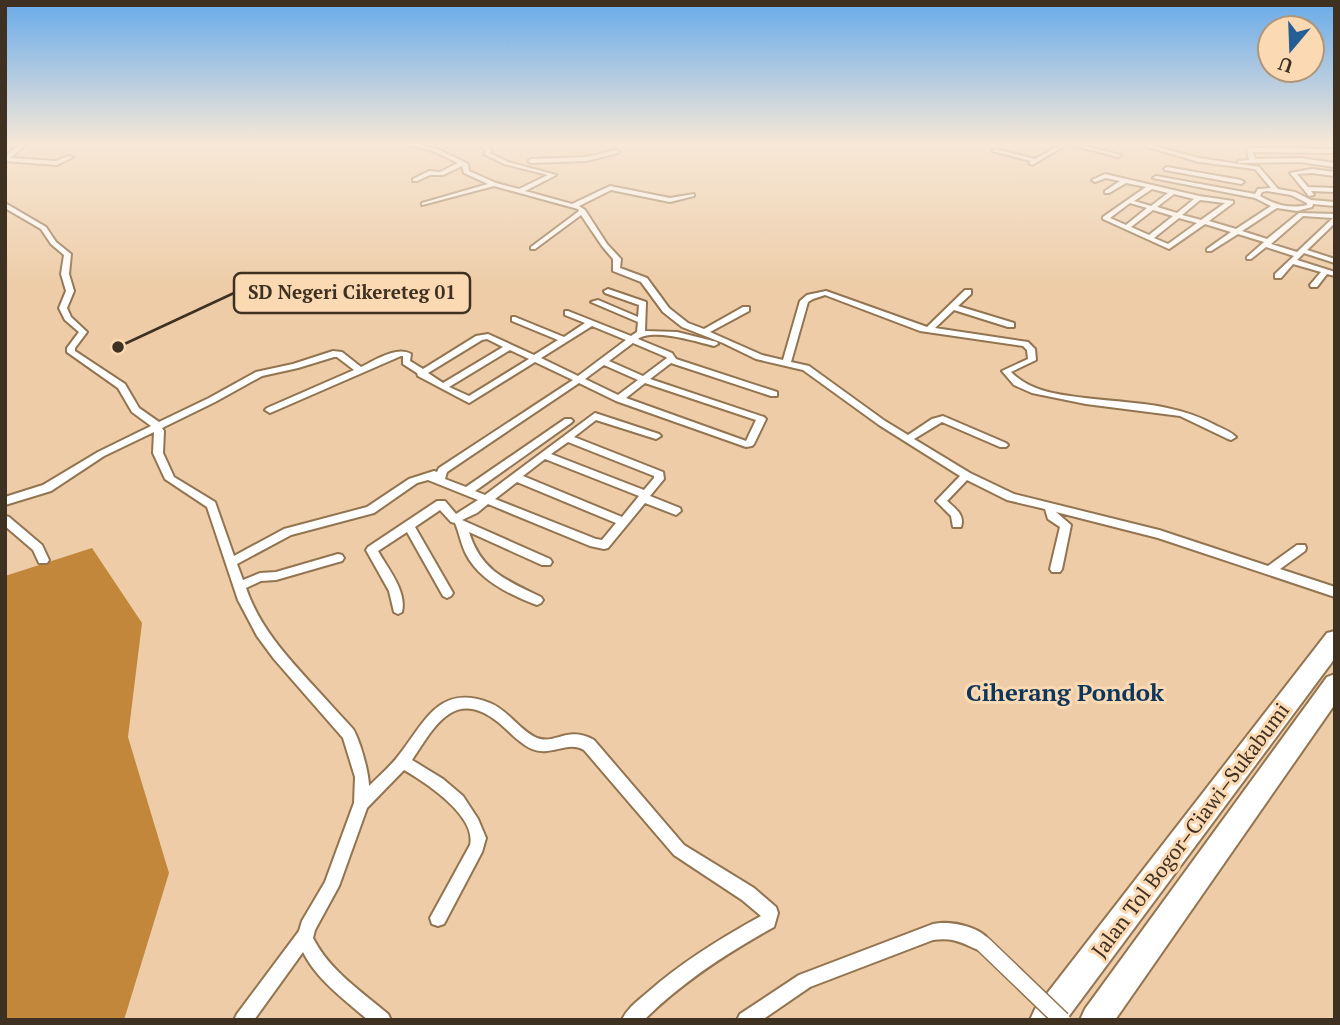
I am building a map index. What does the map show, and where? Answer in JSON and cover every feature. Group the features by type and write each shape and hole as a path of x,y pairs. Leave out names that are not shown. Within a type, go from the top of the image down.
{"highway":[{"name":"Jalan Tol Bogor–Ciawi–Sukabumi","path":"1046,1020 1335,640"},
{"name":"Jalan Tol Bogor–Ciawi–Sukabumi","path":"1096,1020 1335,684"}],"street":[{"path":"424,204 464,193"},
{"path":"527,193 583,211 594,232 617,259 616,269 644,280 674,318 759,357"},
{"path":"543,197 552,193"},
{"path":"573,206 600,193"},
{"path":"634,193 675,201 692,195"},
{"path":"1141,193 1105,218 1172,247 1231,202 1177,193"},
{"path":"1126,228 1172,193"},
{"path":"1239,193 1257,196 1276,206 1298,209 1310,206 1309,195"},
{"path":"1292,193 1301,195 1320,193"},
{"path":"1309,195 1335,204"},
{"path":"1149,239 1199,198"},
{"path":"1129,201 1267,244 1298,256 1325,272 1335,274"},
{"path":"5,205 44,228 53,243 68,254 65,274 70,291 63,308 68,318 83,332 71,352 122,386 135,410 157,427 158,453 170,478 211,505 250,612 270,644 346,729 362,777 361,803 331,887 305,936 243,1020"},
{"path":"1209,250 1276,206"},
{"path":"533,248 583,211"},
{"path":"1249,258 1301,214 1335,218"},
{"path":"1278,276 1335,218"},
{"path":"1298,256 1335,261"},
{"path":"1314,285 1325,272"},
{"path":"608,291 643,304 641,333"},
{"path":"929,330 968,292"},
{"path":"786,363 804,301 816,295 834,295 929,330 990,338 1029,347 1033,353 1032,360 1006,371 1013,381 1030,390 1061,398 1184,413 1231,437"},
{"path":"595,302 642,321"},
{"path":"953,307 1011,325"},
{"path":"703,333 746,309"},
{"path":"568,313 669,355 671,359 774,394"},
{"path":"516,319 565,340"},
{"path":"270,410 400,353 407,354 406,362 421,374 469,400 591,323"},
{"path":"230,563 288,532 370,510 423,478 441,475 580,379 631,339 641,333 666,332 812,372 861,409 966,475 1016,500 1159,534 1335,592"},
{"path":"421,374 483,336 510,346 619,399 746,444 749,444 761,419 644,380 602,361"},
{"path":"443,387 510,346"},
{"path":"5,501 47,488 101,454 264,372 333,354 339,354 359,370"},
{"path":"619,399 671,359"},
{"path":"459,523 598,415 656,436"},
{"path":"909,438 934,421 943,419 1003,445"},
{"path":"398,609 396,591 372,550 568,421"},
{"path":"441,475 463,491 598,544 607,543 659,480 656,472 568,438"},
{"path":"546,456 676,511"},
{"path":"957,524 956,514 941,501 966,475"},
{"path":"515,477 624,522"},
{"path":"365,519 405,494 423,478"},
{"path":"441,504 459,523 546,562"},
{"path":"1050,507 1052,516 1066,525 1056,569"},
{"path":"5,520 34,544 43,560"},
{"path":"459,523 466,544 479,568 492,579 537,600"},
{"path":"410,527 447,593"},
{"path":"1269,571 1301,548"},
{"path":"239,586 269,575 276,576 338,558"},
{"path":"361,803 402,762 435,715 454,703 470,703 488,709 538,745 571,738 581,739 603,760 679,850 769,910 768,921 737,936 658,991 631,1020"},
{"path":"402,762 433,778 452,793 479,838 439,918"},
{"path":"746,1020 805,981 933,932 949,929 964,933 983,944 1062,1020"},
{"path":"305,936 311,951 329,973 382,1020"}],"shaded area":[{"path":"92,548 142,623 128,737 169,873 124,1020 5,1020 5,576"}],"place":[{"name":"SD Negeri Cikereteg 01","path":"118,347"}],"district":[{"name":"Ciherang Pondok","path":"1065,692"}]}
